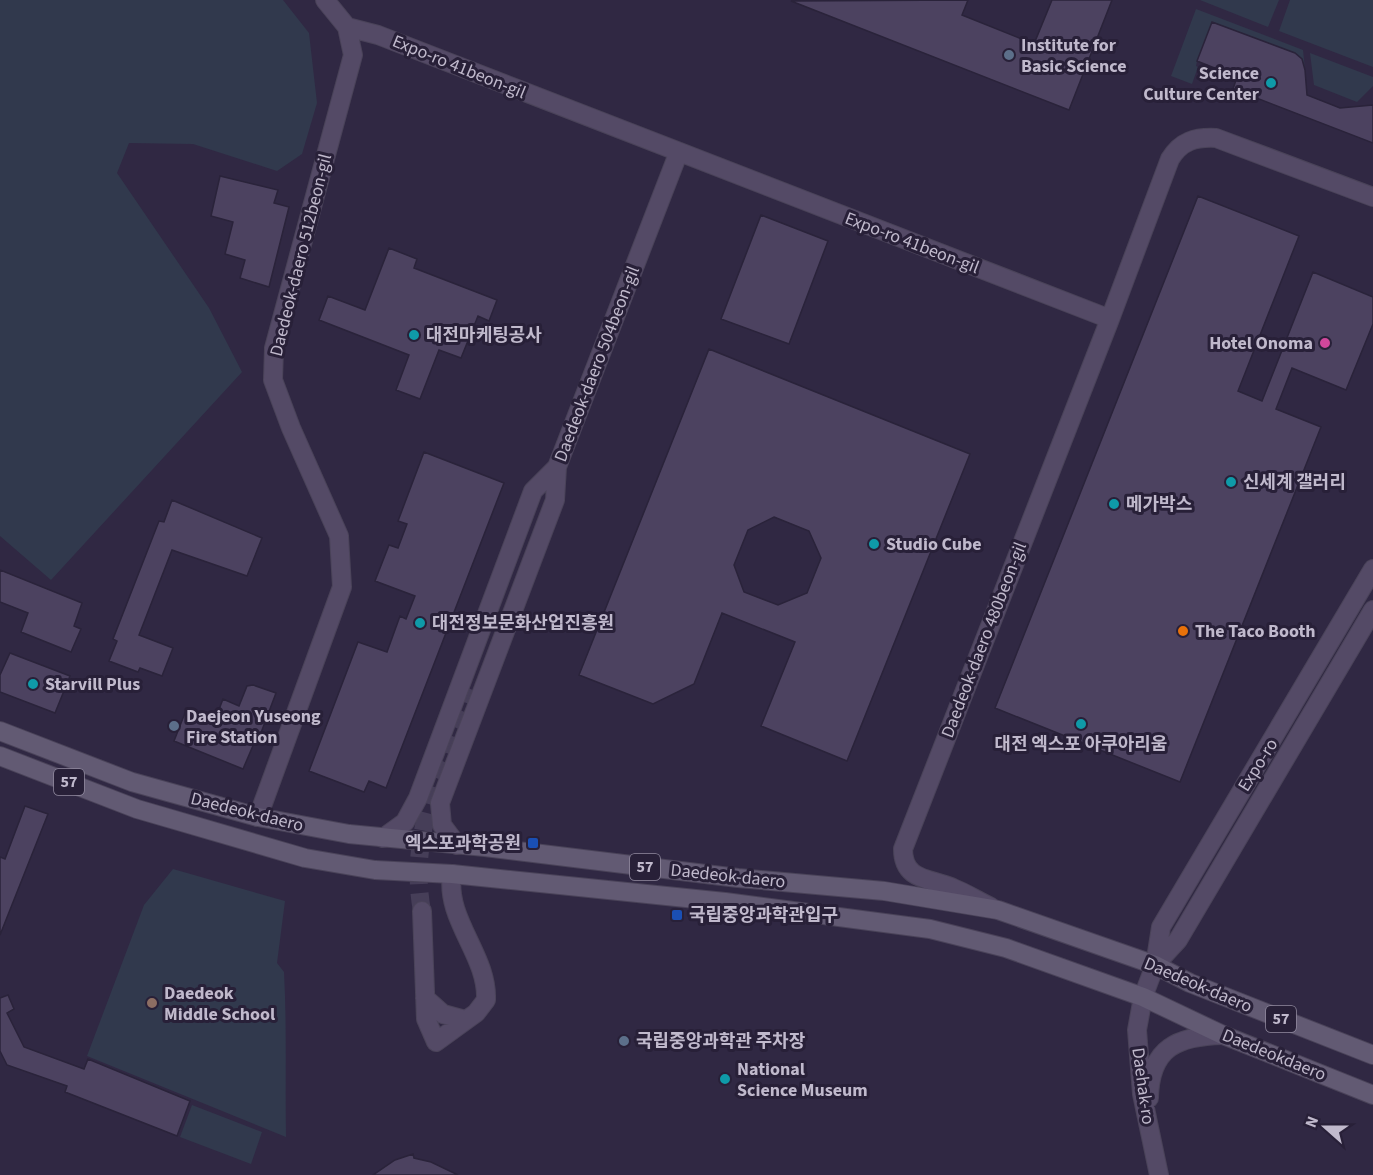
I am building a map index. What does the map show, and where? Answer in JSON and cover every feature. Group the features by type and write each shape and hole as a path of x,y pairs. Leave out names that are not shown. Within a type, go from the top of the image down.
{"main road":[{"name":"Daedeok-daero","path":"0,732 132,782 258,818 383,838 738,878 884,891 998,910 1155,965 1190,983 1373,1055"},
{"name":"Daedeok-daero","path":"0,756 137,809 305,858 375,870 452,874 725,902 930,929 1016,951 1143,997 1176,1012"},
{"name":"Daedeokdaero","path":"1176,1012 1223,1035 1373,1095"}],"street":[{"path":"325,0 347,27"},
{"name":"Expo-ro 41beon-gil","path":"347,27 378,35 678,154 1110,319"},
{"name":"Daedeok-daero 512beon-gil","path":"258,818 342,587 339,536 291,428 273,380 274,348 352,55 347,27"},
{"path":"1110,319 1170,159 1176,148 1185,142 1205,137 1216,138 1373,197"},
{"name":"Daedeok-daero 504beon-gil","path":"476,696 556,467 678,154"},
{"name":"Daedeok-daero 480beon-gil","path":"998,910 952,887 926,881 911,872 903,861 903,849 1110,319"},
{"path":"383,838 405,822 418,798 533,491 556,467"},
{"name":"Expo-ro","path":"1143,997 1155,965 1161,927 1373,569"},
{"name":"Expo-ro","path":"1155,965 1178,940 1373,610"},
{"path":"454,698 458,710 469,712 476,696"},
{"path":"457,845 442,825 441,803 476,696"},
{"path":"422,911 426,1018 436,1042 476,1013 486,1000 484,975 460,923 449,892 452,874"},
{"name":"Daehak-ro","path":"1143,997 1137,1030 1137,1058 1159,1175"},
{"path":"425,998 443,1014 465,1020"},
{"path":"1149,1130 1149,1088 1155,1065 1165,1049 1197,1035 1223,1035"}],"shaded area":[{"path":"0,0 283,0 309,33 317,103 302,154 277,171 193,144 129,143 117,173 209,308 242,372 51,580 0,536"},
{"path":"1200,0 1279,0 1268,27"},
{"path":"1290,0 1373,0 1373,67 1279,31"},
{"path":"1196,9 1303,50 1305,70 1302,59 1295,53 1213,22 1197,61 1196,66 1198,67 1192,84 1171,76"},
{"path":"1310,53 1373,77 1373,86 1357,102 1314,85"},
{"path":"173,869 285,901 277,963 284,972 286,1137 87,1056 144,905"},
{"path":"192,1105 262,1132 251,1164 180,1137"}],"building":[{"name":"Institute for Basic Science","path":"968,0 962,15 1034,44 1052,0 1112,0 1069,110 791,1"},
{"name":"Science Culture Center","path":"1212,22 1295,53 1302,59 1307,95 1340,108 1373,105 1373,143 1233,89 1237,77 1197,61"},
{"path":"220,176 278,190 274,203 289,207 269,287 240,278 245,260 225,254 233,222 211,216"},
{"path":"1198,196 1299,236 1238,391 1262,401 1313,272 1373,297 1373,324 1346,390 1292,368 1276,409 1321,427 1180,782 995,708"},
{"path":"761,215 828,241 789,344 721,319"},
{"name":"대전마케팅공사","path":"389,248 417,259 414,268 497,300 489,321 478,316 461,358 439,350 420,399 396,390 409,355 319,320 328,296 365,310"},
{"name":"Studio Cube","path":"709,349 970,454 847,761 761,726 795,642 722,613 694,684 653,704 579,675","holes":["774,517 809,531 821,558 807,593 778,605 744,592 734,565 748,530"]},
{"name":"대전정보문화산업진흥원","path":"424,452 504,483 386,788 369,781 364,792 309,771 358,642 387,652 400,616 406,619 415,596 375,581 389,545 398,548 407,524 398,521"},
{"path":"172,500 262,538 247,576 172,550 139,635 173,648 162,676 140,668 138,672 109,661 117,641 113,639 159,521 164,522"},
{"path":"0,570 82,603 74,626 81,629 71,652 21,632 28,613 0,602"},
{"name":"Starvill Plus","path":"10,653 70,676 55,713 0,692 0,675"},
{"path":"253,685 276,693 259,738 255,741 243,769 174,741 185,713 213,725 223,699 239,706 247,686"},
{"path":"25,806 48,814 0,935 0,857 5,859"},
{"path":"8,995 14,1009 7,1013 24,1047 84,1069 88,1059 190,1101 177,1136 65,1092 67,1086 7,1065 0,1051 0,998"},
{"path":"413,1154 414,1158 431,1162 458,1175 373,1175 395,1160"}],"tunnel":[{"path":"422,911 419,881 424,825 431,798 473,690"}],"place":[{"name":"Institute for Basic Science","path":"1009,55"},
{"name":"Science Culture Center","path":"1271,83"},
{"name":"대전마케팅공사","path":"414,335"},
{"name":"Hotel Onoma","path":"1325,343"},
{"name":"신세계 갤러리","path":"1231,482"},
{"name":"메가박스","path":"1114,504"},
{"name":"Studio Cube","path":"874,544"},
{"name":"대전정보문화산업진흥원","path":"420,623"},
{"name":"The Taco Booth","path":"1183,631"},
{"name":"Starvill Plus","path":"33,684"},
{"name":"대전 엑스포 아쿠아리움","path":"1081,724"},
{"name":"Daejeon Yuseong Fire Station","path":"174,726"},
{"name":"엑스포과학공원","path":"533,843"},
{"name":"국립중앙과학관입구","path":"677,915"},
{"name":"Daedeok Middle School","path":"152,1003"},
{"name":"국립중앙과학관 주차장","path":"624,1041"},
{"name":"National Science Museum","path":"725,1079"}]}
